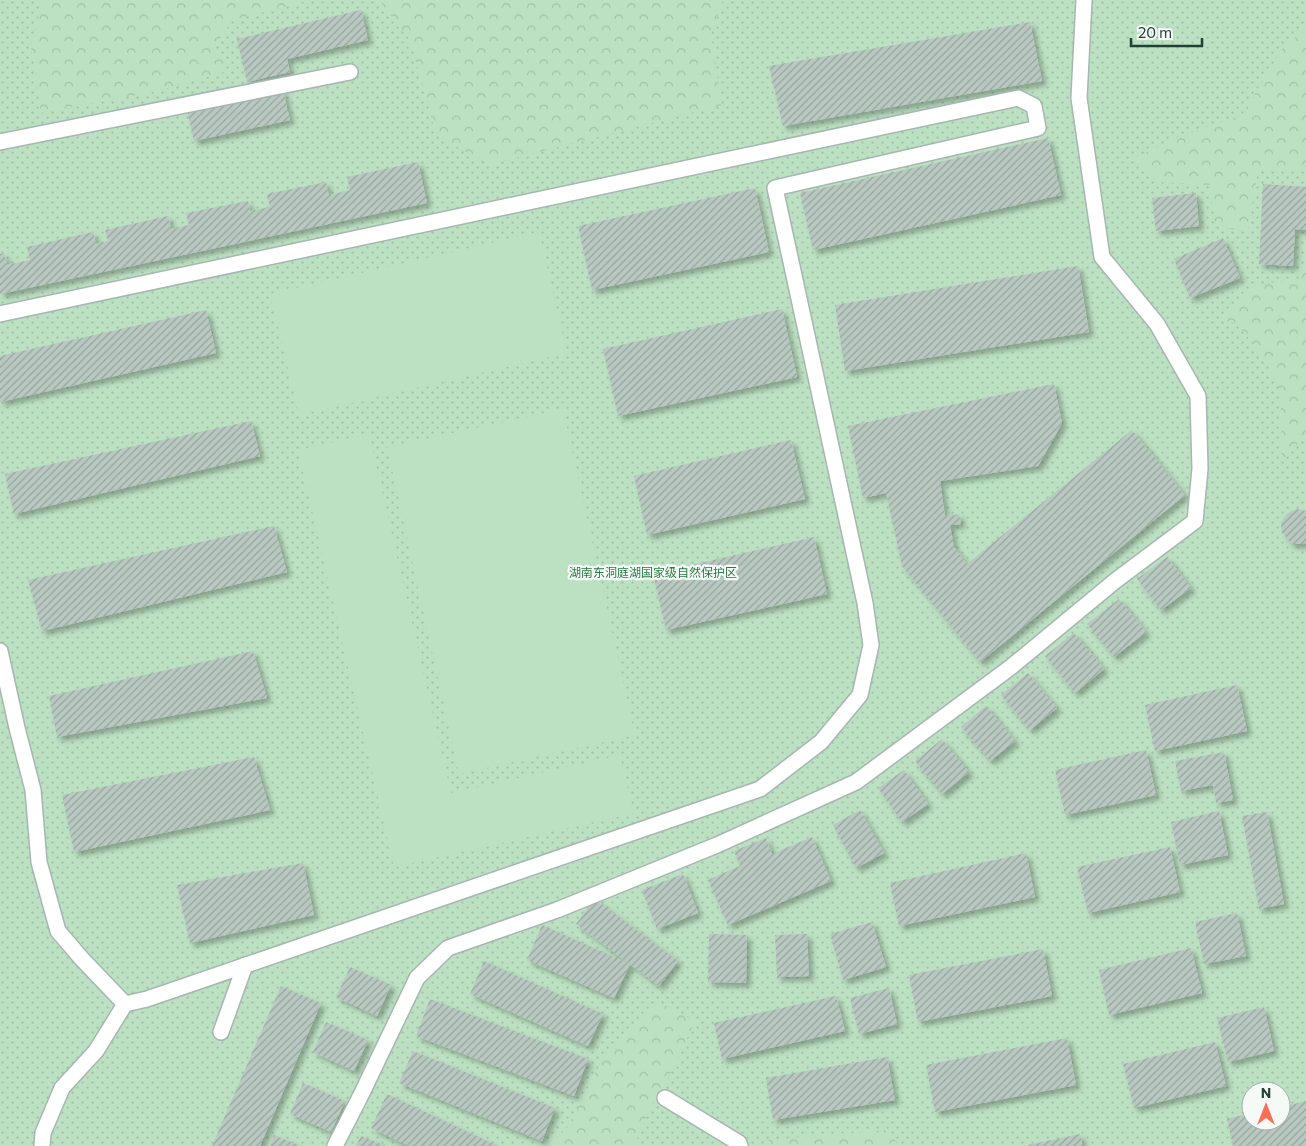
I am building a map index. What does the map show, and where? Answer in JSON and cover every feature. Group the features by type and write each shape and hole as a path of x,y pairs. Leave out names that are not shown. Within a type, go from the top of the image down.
{"street":[{"path":"335,1146 417,978 448,948 557,910 717,845 856,782 1011,667 1115,581 1195,521 1200,469 1198,396 1157,324 1102,257 1078,98 1084,0"},
{"path":"0,142 350,72"},
{"path":"0,314 1018,98 1034,106 1038,128 775,188 865,603 871,645 860,695 821,742 760,789 147,999 125,1004 96,1052 62,1088 43,1133 42,1146"},
{"path":"0,651 33,790 39,862 58,931 125,1004"},
{"path":"221,1032 245,965"},
{"path":"665,1098 739,1143 740,1146"}],"green space":[{"name":"湖南东洞庭湖国家级自然保护区","path":"0,0 1306,0 1306,1146 0,1146"},
{"path":"42,0 311,0 233,20 215,46 228,71 153,92 41,113 31,46"},
{"path":"379,0 723,0 711,34 722,105 489,165 436,135 410,40"},
{"path":"1306,29 1306,172 1258,170 1248,232 1215,226 1210,185 1158,182 1135,158 1176,138 1242,115 1284,46"},
{"path":"539,232 567,353 299,415 270,294"},
{"path":"1306,262 1306,435 1282,460 1280,390 1264,357 1237,324 1223,320 1253,284 1298,281"},
{"path":"563,409 635,735 459,774 387,447"},
{"path":"369,434 451,793 620,755 634,813 394,867 298,450"},
{"path":"656,1001 695,1021 674,1067 649,1110 635,1144 631,1146 545,1146 566,1130 607,1051"},
{"path":"885,1130 898,1143 887,1146 768,1146 768,1140"}],"building":[{"path":"361,10 368,40 287,59 290,72 247,82 237,39"},
{"path":"1030,22 1042,81 783,126 769,66"},
{"path":"283,90 290,120 194,141 187,110"},
{"path":"1048,138 1061,195 813,250 800,193"},
{"path":"418,162 427,203 0,294 0,254 4,253 7,265 30,260 27,247 93,232 96,244 108,241 105,230 168,216 171,229 189,225 186,213 248,201 250,211 270,207 267,194 326,182 329,195 350,190 347,177"},
{"path":"1263,184 1306,187 1306,230 1295,229 1293,266 1259,264"},
{"path":"755,188 769,252 592,290 578,226"},
{"path":"1196,193 1199,226 1156,231 1152,198"},
{"path":"1223,238 1240,278 1190,298 1174,259"},
{"path":"1078,266 1089,332 845,371 835,305"},
{"path":"782,309 797,377 618,416 603,349"},
{"path":"206,310 216,353 0,402 0,356"},
{"path":"1054,384 1062,423 1038,466 940,481 945,516 959,514 961,524 950,525 954,547 967,564 1132,430 1185,495 980,662 902,566 886,493 863,498 848,426"},
{"path":"251,421 260,456 14,514 5,474"},
{"path":"791,440 805,499 647,535 634,476"},
{"path":"1297,509 1306,511 1306,543 1293,544 1282,531 1281,525 1287,514"},
{"path":"274,526 287,572 42,631 28,580"},
{"path":"814,537 827,594 666,630 653,574"},
{"path":"1167,557 1191,588 1161,610 1137,579"},
{"path":"1119,599 1146,632 1114,657 1087,624"},
{"path":"1074,633 1104,669 1075,693 1045,656"},
{"path":"253,651 267,698 57,737 49,696"},
{"path":"1028,673 1057,708 1030,730 1001,695"},
{"path":"1237,685 1247,731 1155,751 1145,705"},
{"path":"986,706 1015,741 990,761 961,727"},
{"path":"942,739 969,772 942,794 915,761"},
{"path":"1146,750 1156,795 1065,815 1055,770"},
{"path":"1224,752 1233,800 1216,803 1213,785 1181,791 1175,761"},
{"path":"254,757 270,810 74,852 62,795"},
{"path":"904,770 928,804 902,822 878,788"},
{"path":"860,810 884,853 856,868 833,825"},
{"path":"1219,811 1228,855 1180,865 1171,822"},
{"path":"1267,812 1284,904 1259,909 1242,816"},
{"path":"812,837 831,881 728,925 708,880 740,866 734,851 766,838 772,854"},
{"path":"1170,847 1180,892 1088,913 1077,867"},
{"path":"1026,853 1035,897 899,926 890,883"},
{"path":"303,863 314,915 190,943 177,885"},
{"path":"683,874 698,913 657,929 642,890"},
{"path":"595,899 678,961 659,986 576,924"},
{"path":"1237,913 1246,956 1204,964 1195,922"},
{"path":"872,922 886,967 843,980 830,934"},
{"path":"542,925 630,964 614,998 527,960"},
{"path":"709,934 747,935 746,983 708,982"},
{"path":"807,934 809,976 777,977 775,935"},
{"path":"1191,948 1202,993 1109,1015 1099,970"},
{"path":"1043,949 1052,996 918,1022 909,975"},
{"path":"484,961 603,1014 588,1046 470,994"},
{"path":"350,967 391,985 377,1016 336,997"},
{"path":"281,986 321,1003 260,1146 212,1146"},
{"path":"889,988 897,1024 859,1034 850,998"},
{"path":"836,996 845,1031 722,1059 714,1023"},
{"path":"430,999 588,1059 574,1096 416,1036"},
{"path":"1264,1007 1274,1051 1228,1062 1217,1018"},
{"path":"326,1022 368,1040 354,1071 313,1052"},
{"path":"1067,1038 1076,1085 935,1112 926,1065"},
{"path":"1215,1042 1226,1086 1134,1108 1123,1064"},
{"path":"413,1051 555,1108 542,1141 399,1083"},
{"path":"887,1057 895,1100 773,1120 766,1078"},
{"path":"303,1083 345,1101 331,1132 290,1114"},
{"path":"387,1094 498,1146 409,1146 371,1128"},
{"path":"1306,1101 1306,1146 1233,1146 1227,1119 1241,1116 1241,1131 1291,1131 1291,1105"},
{"path":"1080,1134 1083,1146 1028,1146 1028,1145"},
{"path":"274,1135 301,1146 270,1146"},
{"path":"361,1136 386,1146 356,1146"}]}
